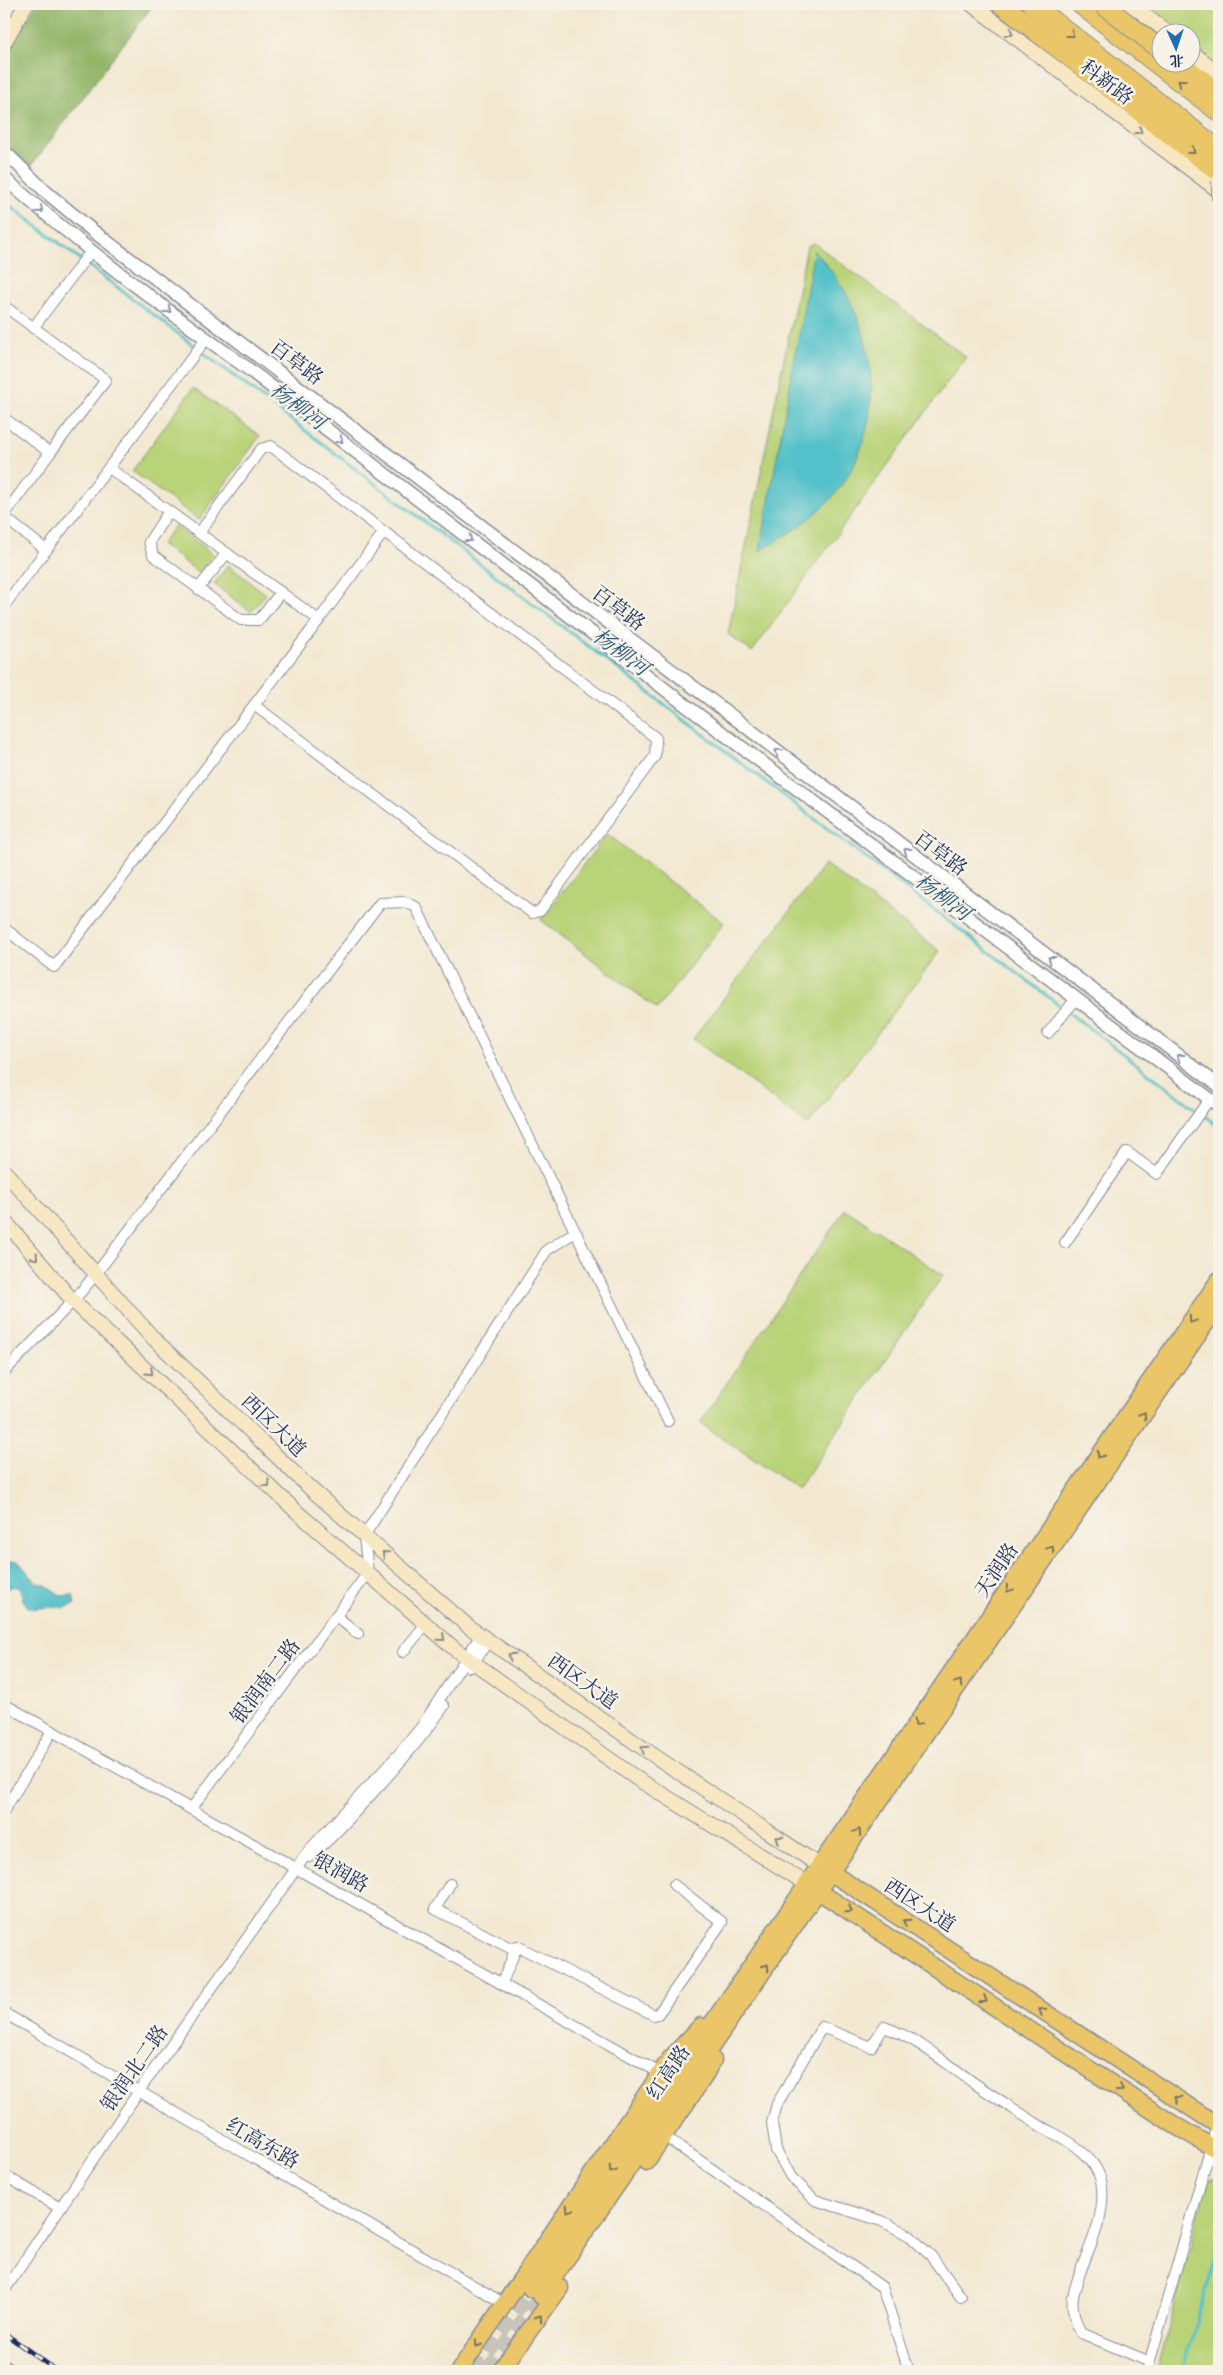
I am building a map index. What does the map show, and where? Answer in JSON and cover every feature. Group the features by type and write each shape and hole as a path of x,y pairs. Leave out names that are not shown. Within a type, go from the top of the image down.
{"highway":[{"path":"1001,4 1219,172"},
{"path":"1032,4 1219,150"},
{"path":"1080,4 1219,112"},
{"path":"1094,4 1150,38"},
{"path":"1102,4 1150,41"},
{"path":"1200,68 1219,80"},
{"path":"1191,72 1219,94"}],"main road":[{"path":"4,44 26,4"},
{"name":"科新路","path":"971,4 1219,191"},
{"path":"1130,4 1154,22"},
{"path":"1200,59 1219,73"},
{"path":"1219,181 1219,200"},
{"name":"西区大道","path":"4,1171 154,1339 312,1490 485,1638 656,1757 1218,2125"},
{"path":"4,1220 73,1301 297,1512 470,1660 636,1778 813,1887 1176,2126 1214,2148"},
{"name":"天润路","path":"825,1869 1219,1280"},
{"name":"天润路","path":"825,1869 1219,1304"},
{"name":"红高路","path":"536,2293 825,1869"},
{"path":"459,2371 660,2072 670,2059 740,1994"},
{"path":"500,2371 543,2312 702,2080 740,1994"}],"street":[{"name":"百草路","path":"4,151 46,192 93,231 1219,1086"},
{"name":"百草路","path":"4,178 56,224 86,258 201,346 688,707 1070,1007 1207,1107"},
{"path":"33,328 86,258"},
{"path":"4,306 106,380 4,516 46,550"},
{"path":"4,606 201,346"},
{"path":"4,418 50,453"},
{"path":"199,533 260,450 271,446 656,738 656,756 540,911 532,913 254,705"},
{"path":"109,468 319,620"},
{"path":"169,511 149,542 153,555 198,589 241,620 259,620 281,592"},
{"path":"4,928 54,966 319,620 384,532"},
{"path":"198,589 226,553"},
{"path":"4,1372 73,1301 95,1275 380,903 405,902 416,907 668,1421"},
{"path":"1048,1033 1070,1007"},
{"path":"1065,1243 1127,1152 1157,1174 1207,1107"},
{"path":"368,1573 364,1536 547,1250 572,1234 577,1234"},
{"name":"银润南二路","path":"191,1809 368,1573"},
{"path":"336,1616 358,1634"},
{"path":"403,1652 426,1624"},
{"name":"银润北二路","path":"4,2291 138,2091 310,1849 399,1754 422,1726 485,1638"},
{"name":"银润路","path":"4,1704 660,2072"},
{"path":"4,1811 52,1731"},
{"path":"450,1884 435,1909 516,1951"},
{"path":"502,1983 518,1946 654,2015 658,2014 722,1922 674,1885"},
{"name":"红高东路","path":"4,2013 505,2304"},
{"path":"960,2297 931,2256 910,2236 882,2221 815,2200 791,2177 776,2150 772,2123 776,2104 822,2027 871,2047 884,2027 904,2034 942,2058 973,2082 1082,2151 1098,2168 1102,2187 1100,2214 1073,2298 1075,2322 1081,2334 1149,2367 1214,2148 1218,2125"},
{"path":"664,2136 882,2287 910,2371"},
{"path":"4,2176 60,2208"}],"green space":[{"path":"36,4 154,4 29,169 4,141 4,61"},
{"path":"1138,4 1214,4 1219,8 1219,67 1200,52 1200,22 1162,22"},
{"path":"814,243 966,357 752,652 728,634 807,246"},
{"path":"193,388 260,436 199,520 132,471"},
{"path":"175,526 213,554 199,573 161,544"},
{"path":"228,565 266,594 251,612 214,584"},
{"path":"607,834 724,923 657,1009 541,920"},
{"path":"825,864 940,951 808,1125 693,1039"},
{"path":"845,1209 943,1275 798,1489 700,1423"},
{"path":"1219,2176 1219,2371 1157,2371 1208,2180"}],"water":[{"path":"814,251 837,279 854,310 866,343 871,378 869,413 861,447 845,479 822,508 808,520 760,551"},
{"path":"6,1561 18,1561 37,1583 46,1585 62,1596 73,1595 75,1604 65,1608 29,1608 22,1599 21,1589 14,1586 6,1589 4,1586 4,1564"}],"waterway":[{"name":"杨柳河","path":"4,201 1219,1127"},
{"path":"1182,2371 1219,2243"}],"tunnel":[{"path":"473,2371 531,2289"},
{"path":"488,2371 541,2296"}],"railway":[{"path":"4,2333 57,2371"}]}
